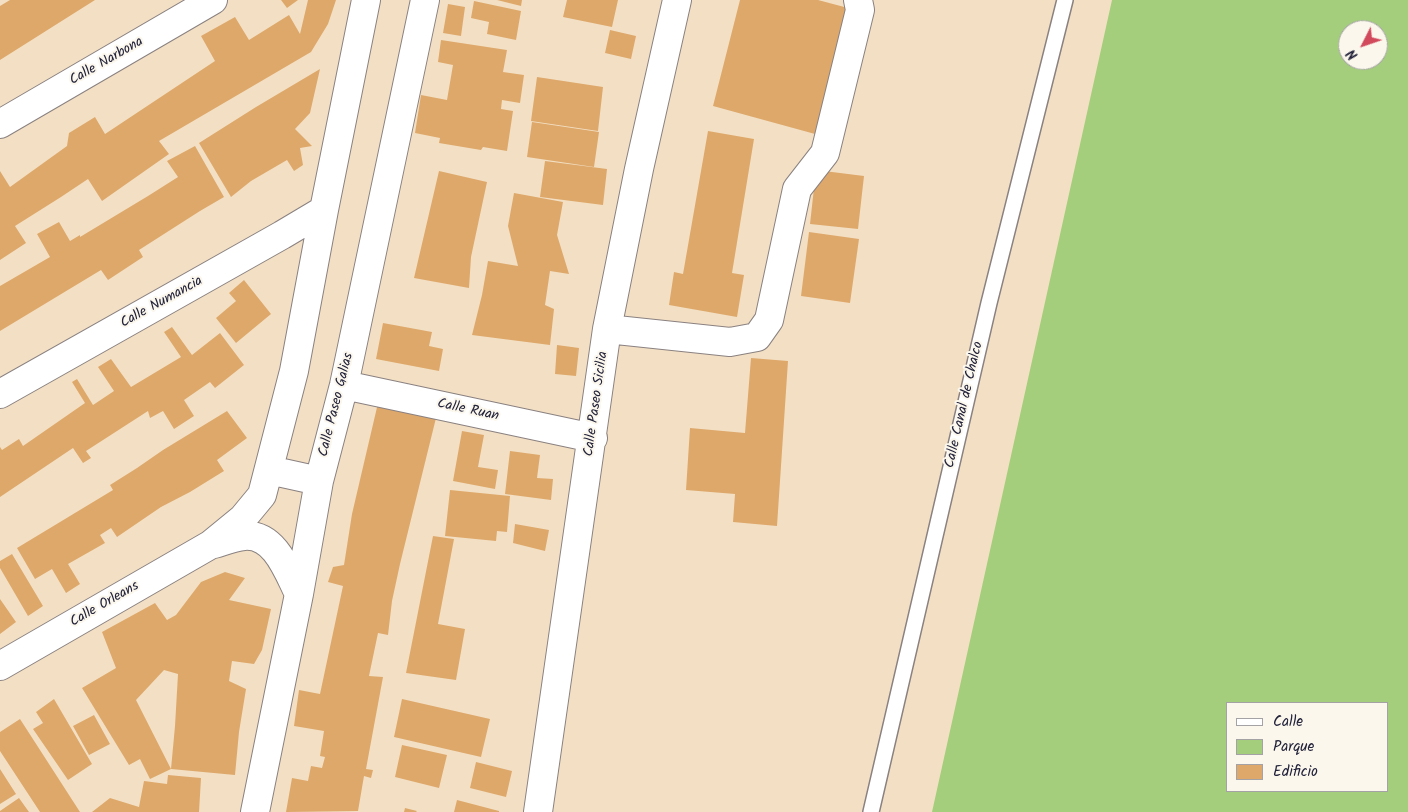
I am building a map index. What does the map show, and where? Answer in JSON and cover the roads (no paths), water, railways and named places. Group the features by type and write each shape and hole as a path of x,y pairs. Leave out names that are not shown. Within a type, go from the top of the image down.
{"street":[{"name":"Calle Narbona","path":"0,124 213,0"},
{"path":"210,545 243,518 262,496 294,371 366,0"},
{"name":"Calle Paseo Galias","path":"255,812 299,594 318,481 344,385 425,0"},
{"name":"Calle Paseo Sicilia","path":"538,812 593,438 607,329 639,169 677,0"},
{"path":"607,329 730,342 757,337 769,320 797,189 825,153 860,10 858,0"},
{"name":"Calle Numancia","path":"0,394 324,210"},
{"name":"Calle Ruan","path":"344,385 593,438"},
{"path":"269,470 318,481"},
{"path":"210,545 245,536 261,538 280,558 299,594"},
{"name":"Calle Orleans","path":"0,666 210,545"}],"lane":[{"name":"Calle Canal de Chalco","path":"871,812 989,303 1065,0"}]}
